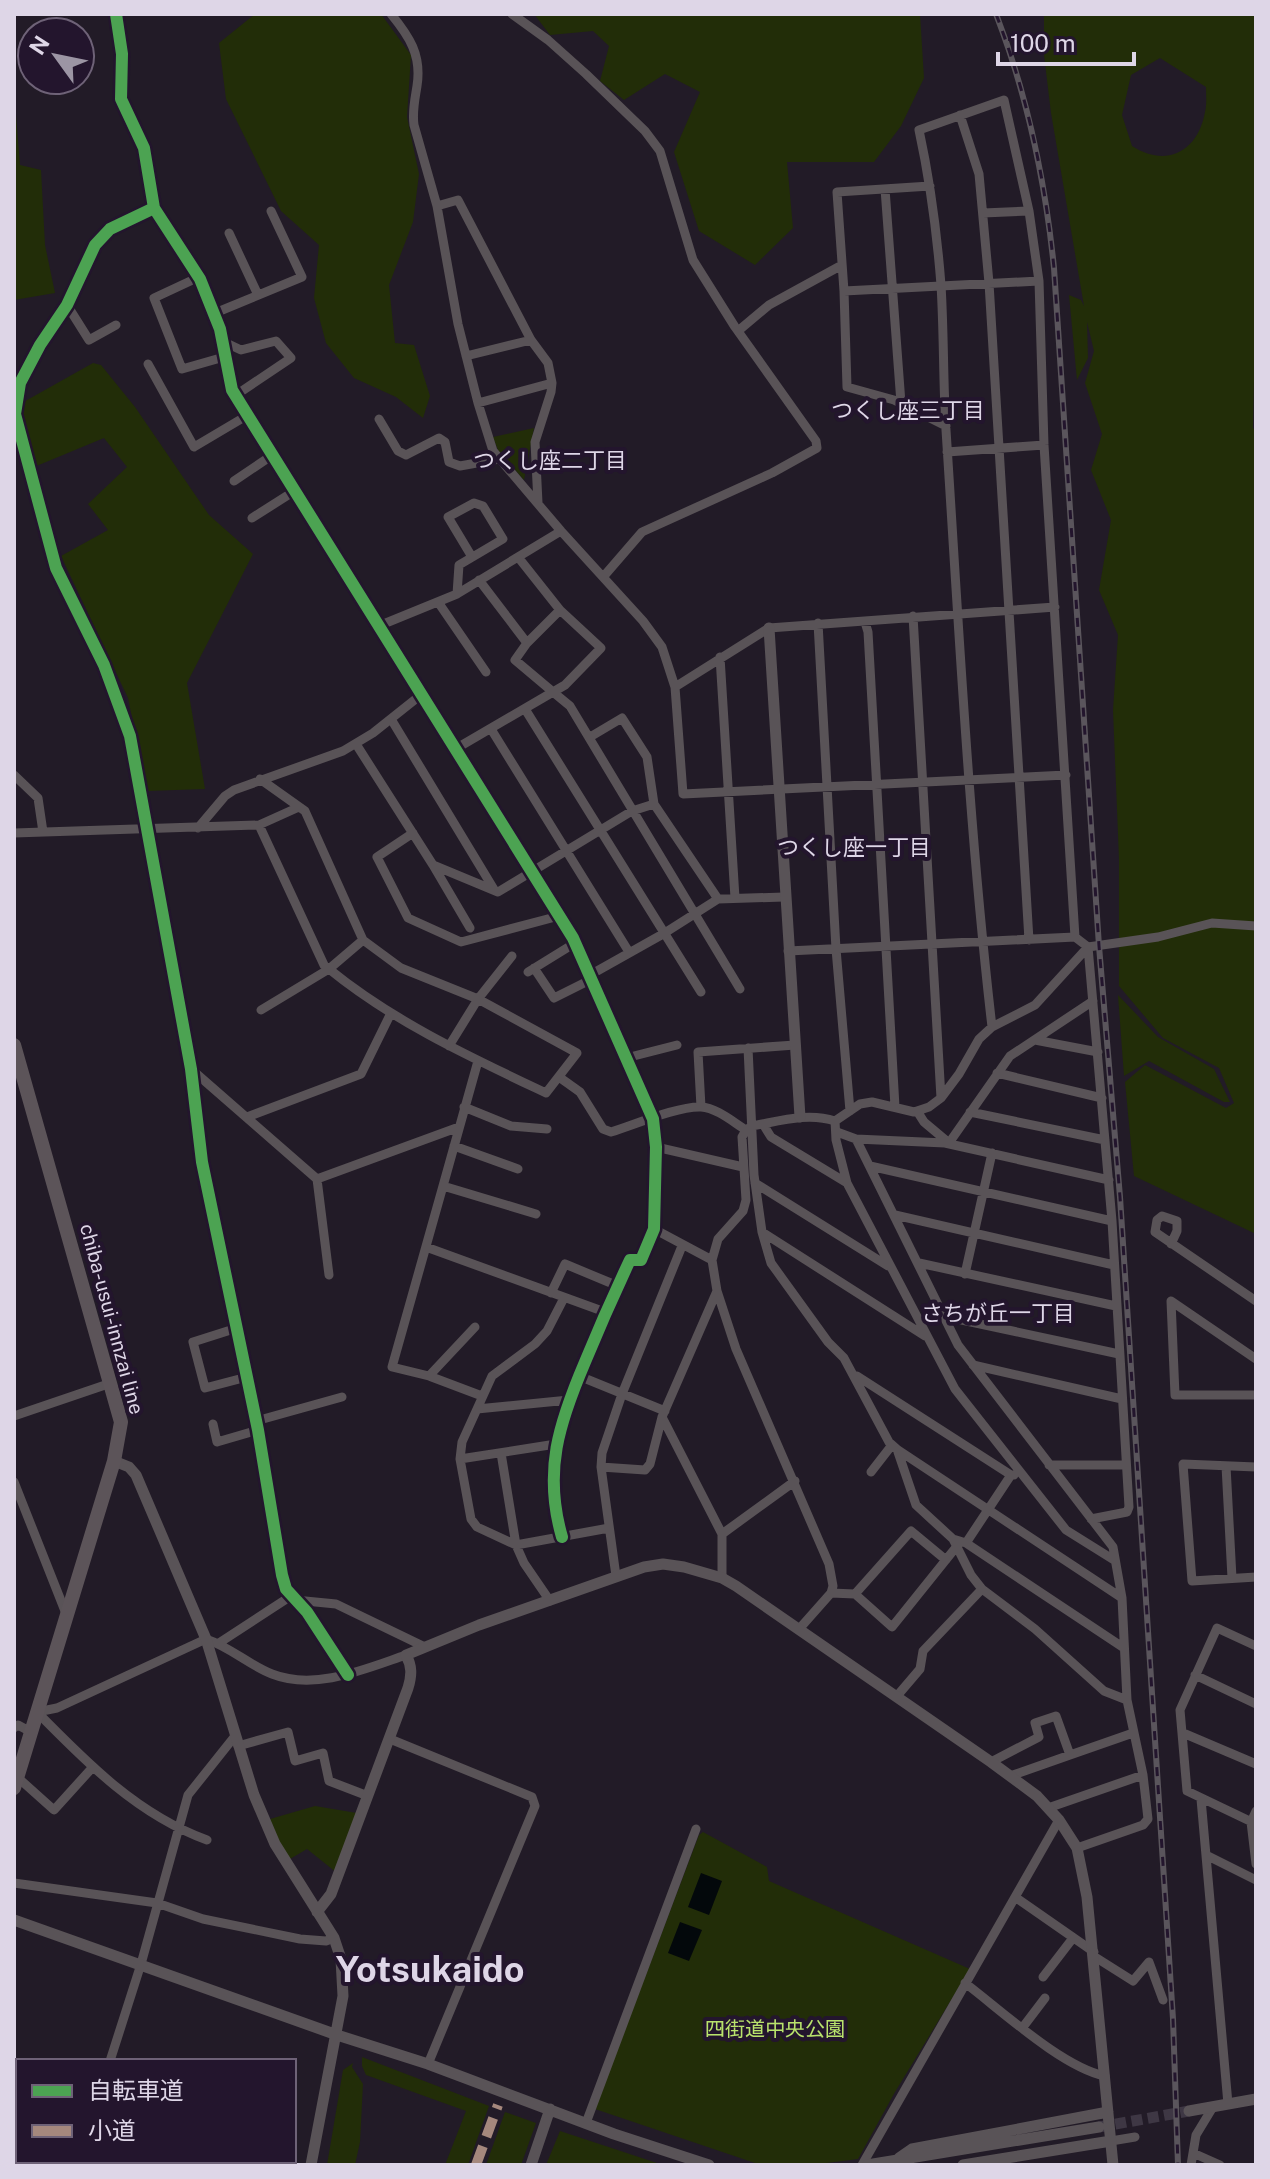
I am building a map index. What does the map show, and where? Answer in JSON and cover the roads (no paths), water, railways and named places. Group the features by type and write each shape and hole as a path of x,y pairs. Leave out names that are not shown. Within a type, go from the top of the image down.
{"main road":[{"name":"chiba-usui-innzai line","path":"14,1045 19,1084 121,1422 114,1461 15,1779"}],"street":[{"path":"116,14 121,45 121,99 144,148 154,208 199,277 215,313 236,395 575,943 653,1119 656,1147 654,1229 641,1260 630,1260 605,1312 569,1400 556,1444 553,1500 562,1537"},
{"path":"391,14 413,43 418,81 412,113 414,125 437,206 466,356 493,451 604,576 657,639 667,657 675,687 683,794 1066,775"},
{"path":"512,14 548,40 586,74 645,131 660,151 693,260 738,331 816,441 817,448 760,479 642,532 604,576"},
{"path":"992,1027 969,780 947,452 941,286 930,186 919,130 1004,100 1029,211 1039,281 1044,445 1075,937"},
{"path":"960,115 979,174 989,283 1029,940"},
{"path":"930,186 837,192 847,387 901,403 946,426"},
{"path":"885,189 901,403"},
{"path":"437,206 458,200 531,340 548,363 552,383 535,442 538,503"},
{"path":"154,208 110,229 95,245 67,305 25,371 15,400 15,414 56,568 120,703 130,736 191,1069 202,1162 257,1425 282,1575 293,1598 307,1612 348,1675"},
{"path":"215,313 302,277 271,211"},
{"path":"983,213 1029,211"},
{"path":"229,233 258,295"},
{"path":"738,331 769,305 842,265"},
{"path":"199,277 154,298 182,369 224,357"},
{"path":"844,291 1039,281"},
{"path":"67,305 89,340 116,325"},
{"path":"466,356 531,340"},
{"path":"222,341 241,350 276,341 291,358 236,395"},
{"path":"148,364 194,447 248,415"},
{"path":"478,403 552,383"},
{"path":"379,419 398,451 406,455 439,438 445,442 449,462 460,466 499,459"},
{"path":"947,452 1044,445"},
{"path":"234,481 274,454"},
{"path":"252,518 296,490"},
{"path":"457,594 459,565 503,539 483,506 474,503 448,517 472,557"},
{"path":"381,625 457,594 561,531"},
{"path":"457,748 565,685 601,648 560,610 518,557"},
{"path":"479,580 527,643"},
{"path":"438,602 486,672"},
{"path":"675,687 769,628 1055,607"},
{"path":"560,610 527,643 515,660 570,706 740,989"},
{"path":"913,616 941,1098"},
{"path":"865,622 895,1107"},
{"path":"818,623 836,949 850,1111"},
{"path":"769,628 800,1117"},
{"path":"720,657 735,898"},
{"path":"198,828 225,796 260,779 343,751 422,694"},
{"path":"525,709 701,992"},
{"path":"590,737 622,718 647,757 654,804 718,899"},
{"path":"391,719 495,891"},
{"path":"491,729 629,952"},
{"path":"356,744 470,928"},
{"path":"14,775 38,798 43,832"},
{"path":"259,825 324,965 390,1015 546,1093 577,1053 478,999 401,968 363,940 305,811 260,779"},
{"path":"495,891 632,811 654,804"},
{"path":"14,833 259,825 299,807"},
{"path":"413,833 377,857 408,918 416,923 461,942 559,916"},
{"path":"433,865 495,891"},
{"path":"575,943 531,970 554,998 718,899 784,897"},
{"path":"1114,1560 1066,1530 955,1389 847,1183 836,1140 836,1126 860,1104 872,1102 917,1111 941,1098 979,1039 992,1027 1035,1005 1088,947 1158,937 1212,923 1256,926"},
{"path":"788,951 1075,937 1088,947 1112,1221 1127,1512 1091,1519"},
{"path":"261,1010 329,969 363,940"},
{"path":"449,1046 478,999 512,956"},
{"path":"949,1143 1010,1056 1093,1001"},
{"path":"247,1117 361,1074 390,1015"},
{"path":"1035,1040 1098,1052"},
{"path":"626,1058 677,1045"},
{"path":"701,1107 698,1052 795,1045"},
{"path":"748,1048 755,1183 762,1232 771,1263 854,1374 895,1448 916,1505 959,1543 1124,1648"},
{"path":"478,1061 392,1367 429,1376 482,1396"},
{"path":"191,1069 317,1179 329,1275"},
{"path":"997,1073 1102,1098"},
{"path":"559,1077 580,1092 603,1129 611,1132 661,1115 701,1107 754,1127 847,1183"},
{"path":"464,1107 511,1126 547,1129"},
{"path":"917,1111 924,1122 949,1143"},
{"path":"970,1112 1105,1140"},
{"path":"800,1628 831,1593 833,1586 829,1564 736,1349 717,1291 712,1260 718,1239 743,1211 746,1200 742,1137 754,1127 800,1117 821,1116 856,1139 958,1345 1113,1547 1122,1598 1127,1700 1143,1775 1148,1819 1143,1825 1077,1848"},
{"path":"317,1179 459,1127"},
{"path":"856,1139 949,1143 1109,1180"},
{"path":"454,1146 518,1169"},
{"path":"656,1147 743,1167"},
{"path":"965,1274 992,1153"},
{"path":"870,1166 1112,1221"},
{"path":"755,1183 891,1267"},
{"path":"443,1186 536,1214"},
{"path":"895,1215 1114,1265"},
{"path":"654,1229 712,1260"},
{"path":"762,1232 928,1338"},
{"path":"1171,1244 1256,1301"},
{"path":"616,1576 601,1467 602,1453 622,1394 682,1246"},
{"path":"426,1247 605,1312"},
{"path":"919,1263 1116,1306"},
{"path":"551,1293 565,1264 618,1286"},
{"path":"601,1467 645,1470 650,1464 664,1414 717,1291"},
{"path":"564,1298 547,1331 535,1344 492,1376 462,1442 460,1459 471,1519 477,1527 516,1545 609,1528"},
{"path":"1256,1359 1171,1301 1175,1395 1256,1395"},
{"path":"943,1316 1119,1354"},
{"path":"429,1376 475,1327"},
{"path":"237,1328 193,1342 205,1388 247,1377"},
{"path":"973,1365 1122,1399"},
{"path":"854,1374 1011,1475 1023,1475"},
{"path":"579,1376 664,1414 722,1534 722,1578"},
{"path":"14,1416 111,1383"},
{"path":"213,1424 217,1442 257,1425 342,1397"},
{"path":"477,1409 569,1400"},
{"path":"460,1459 556,1444"},
{"path":"871,1472 895,1448"},
{"path":"895,1448 1122,1598"},
{"path":"501,1453 516,1545 524,1563 550,1601"},
{"path":"114,1461 129,1467 136,1475 206,1639 254,1795 275,1844 334,1938 344,1974 337,2035 311,2165"},
{"path":"1256,1467 1183,1464 1192,1581 1256,1577"},
{"path":"1049,1465 1125,1465"},
{"path":"1226,1466 1232,1578"},
{"path":"831,1593 855,1594 892,1627 989,1509 1011,1475"},
{"path":"722,1534 795,1481"},
{"path":"14,1482 67,1616"},
{"path":"855,1594 911,1531 946,1560"},
{"path":"959,1543 971,1575 982,1589 1035,1629 1104,1691 1127,1700"},
{"path":"37,1712 57,1708 206,1639 219,1643 244,1661 275,1675 307,1679 348,1675 616,1576 663,1564 722,1578 800,1628 991,1762 1037,1796 1059,1820 1077,1848 1094,1955 1113,2165"},
{"path":"897,1696 920,1669 923,1651 982,1589"},
{"path":"219,1643 293,1598 336,1604 425,1647"},
{"path":"1254,1823 1187,1791 1180,1710 1217,1628 1256,1646"},
{"path":"317,1912 331,1894 412,1677 406,1655"},
{"path":"1195,1675 1256,1704"},
{"path":"37,1712 92,1768 177,1829 207,1840"},
{"path":"991,1762 1039,1737 1035,1723 1056,1716 1070,1755"},
{"path":"14,1728 18,1725 31,1732"},
{"path":"111,2059 141,1964 188,1795 237,1741 288,1732 295,1761 323,1753 329,1781 368,1796"},
{"path":"1010,1776 1133,1733"},
{"path":"1183,1733 1256,1764"},
{"path":"390,1739 532,1797 535,1806 428,2064"},
{"path":"15,1779 54,1810 92,1768"},
{"path":"1048,1808 1143,1775"},
{"path":"1201,1799 1228,2104"},
{"path":"1256,1811 1256,1864"},
{"path":"864,2165 1059,1820"},
{"path":"586,2123 696,1829"},
{"path":"1206,1855 1256,1880"},
{"path":"14,1883 103,1893 157,1903 203,1919 300,1939 326,1941 334,1938"},
{"path":"1015,1897 1133,1981 1149,1962 1163,2000"},
{"path":"14,1920 709,2165"},
{"path":"1043,1977 1073,1938"},
{"path":"965,1983 1055,2053 1087,2072 1105,2076"},
{"path":"1023,2027 1045,1998"},
{"path":"1189,2111 1256,2099"},
{"path":"1191,2165 1196,2135 1213,2107"},
{"path":"531,2165 550,2109"},
{"path":"894,2164 912,2149 1108,2112"},
{"path":"864,2165 894,2164 1099,2127"},
{"path":"963,2165 1000,2162 1135,2137"},
{"path":"1193,2153 1220,2165"}],"tunnel":[{"path":"1099,2127 1189,2111"}],"railway":[{"path":"996,14 1034,139 1054,268 1099,946 1120,1197 1173,2019 1178,2165"}],"district":[{"name":"つくし座三丁目","path":"908,410"},
{"name":"つくし座二丁目","path":"550,460"},
{"name":"つくし座一丁目","path":"854,847"},
{"name":"さちが丘一丁目","path":"998,1313"},
{"name":"Yotsukaido","path":"430,1969"}],"park label":[{"name":"四街道中央公園","path":"775,2029"}]}
